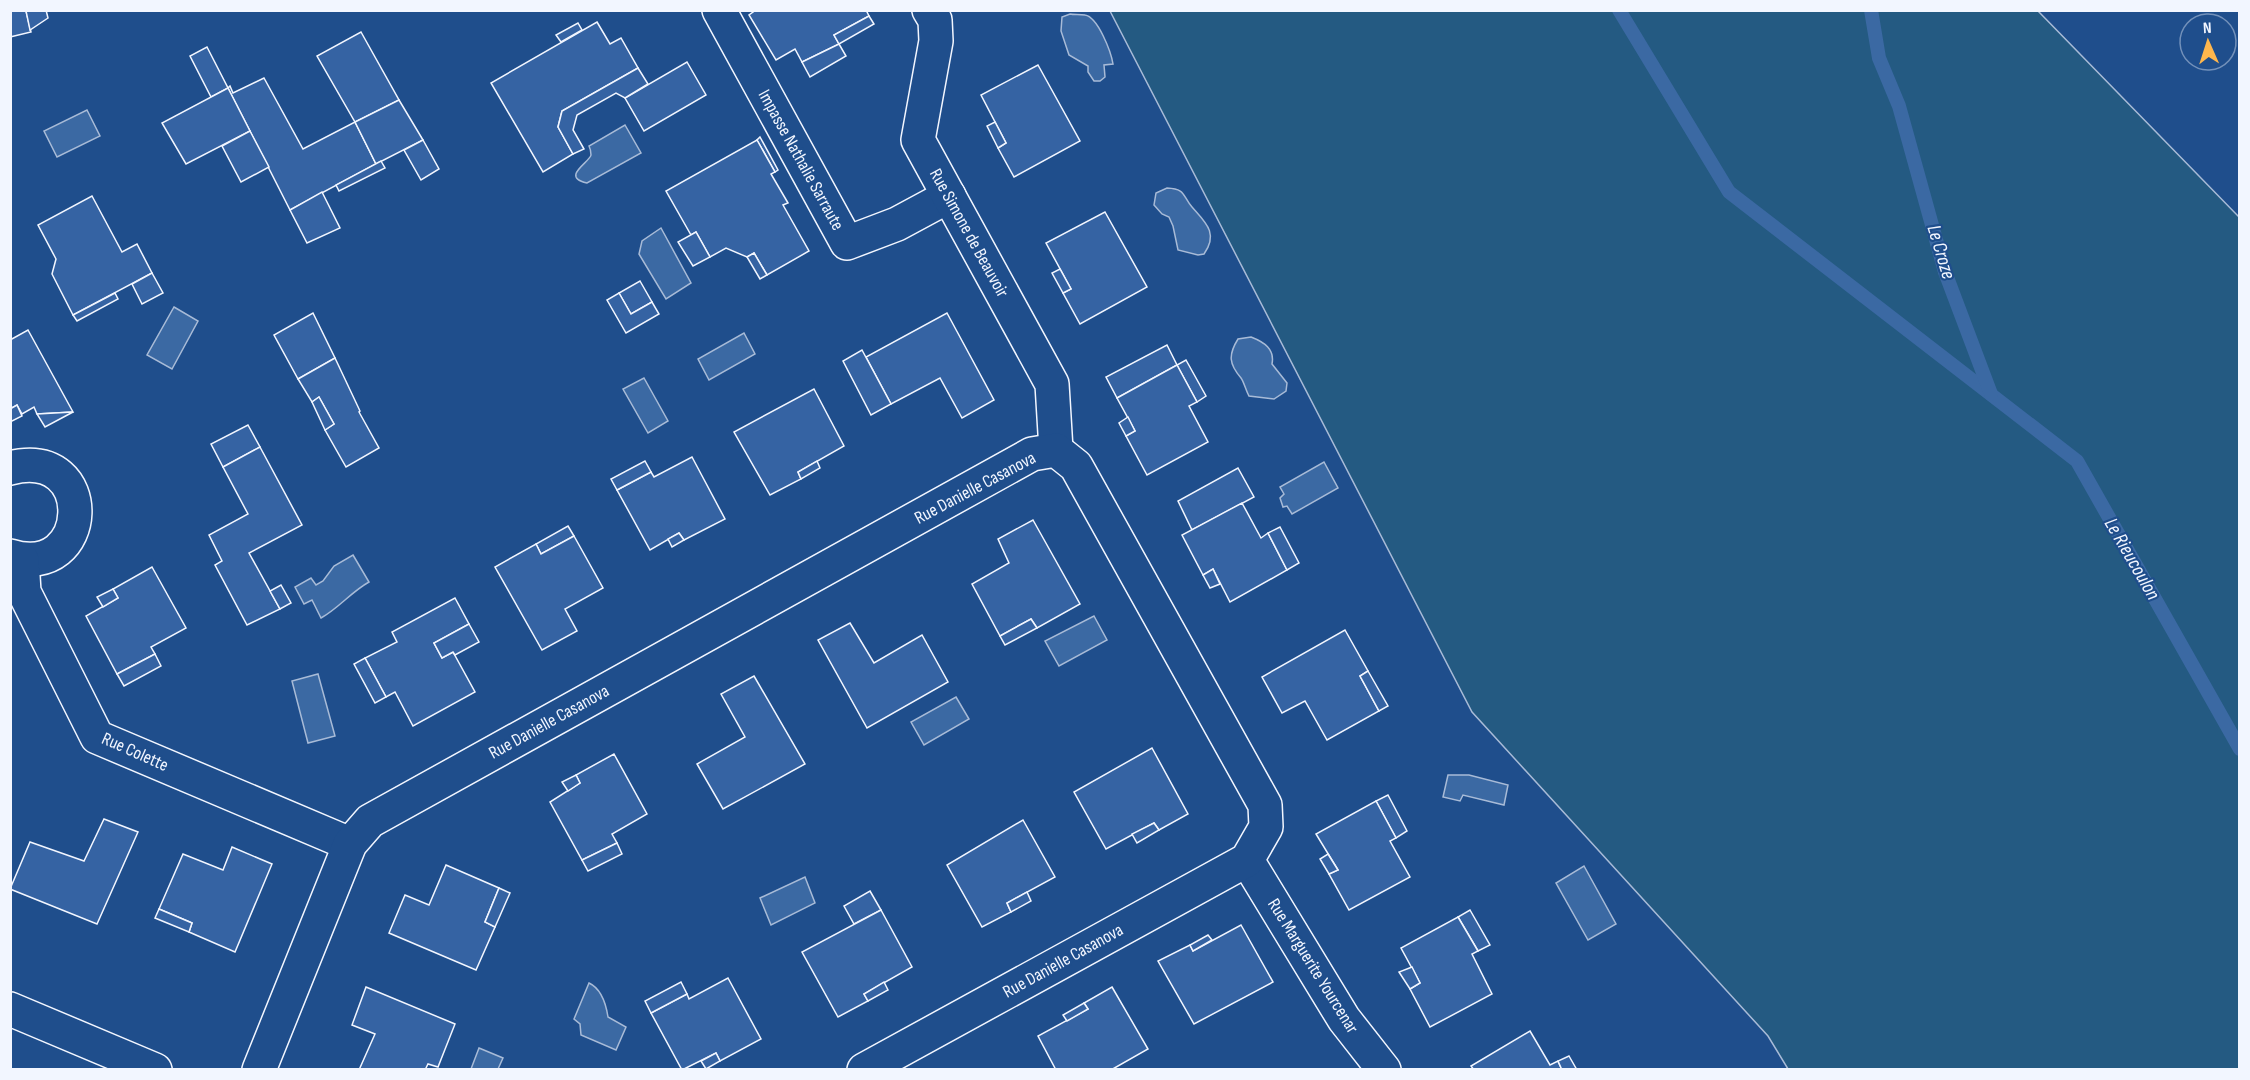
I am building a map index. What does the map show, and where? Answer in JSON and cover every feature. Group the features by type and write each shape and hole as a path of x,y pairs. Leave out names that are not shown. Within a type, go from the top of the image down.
{"street":[{"name":"Impasse Nathalie Sarraute","path":"719,10 847,243 897,224 949,196"},
{"name":"Rue Simone de Beauvoir","path":"929,10 935,20 936,41 918,140 1052,384 1056,450"},
{"name":"Rue Danielle Casanova","path":"259,1070 350,844 370,821 1032,454 1056,450 1076,466 1265,806 1266,827 1247,860 864,1070"},
{"name":"Rue Colette","path":"10,468 27,465 42,467 56,473 68,484 75,499 77,514 73,530 65,543 53,553 38,559 16,558 24,592 97,737 350,844"},
{"name":"Rue Marguerite Yourcenar","path":"1247,860 1344,1019 1384,1070"},
{"path":"10,1009 155,1070"}],"shaded area":[{"path":"1110,11 2038,11 2239,217 2239,1069 1788,1069 1768,1036 1472,712"},
{"path":"1070,14 1090,17 1103,36 1113,64 1104,65 1105,77 1100,81 1094,81 1088,72 1088,66 1069,55 1061,31 1062,17"},
{"path":"87,110 100,136 57,157 44,131"},
{"path":"625,125 641,153 587,183 579,180 576,173 591,155 589,146"},
{"path":"1167,188 1183,193 1208,228 1210,240 1204,254 1198,255 1178,250 1169,217 1162,214 1154,205 1156,193"},
{"path":"661,228 691,283 666,299 639,254 642,241"},
{"path":"174,307 198,321 172,369 147,355"},
{"path":"744,333 755,354 709,380 698,359"},
{"path":"1251,337 1268,347 1272,354 1272,364 1287,383 1286,391 1274,399 1249,396 1232,364 1231,355 1238,339"},
{"path":"644,378 668,421 648,433 623,389"},
{"path":"1324,462 1338,488 1292,514 1287,506 1283,507 1280,498 1284,494 1280,487"},
{"path":"353,555 369,582 321,618 312,600 304,604 295,587 311,578 316,585 323,581 334,566"},
{"path":"1094,616 1107,640 1059,666 1045,641"},
{"path":"318,674 335,736 308,743 292,681"},
{"path":"956,697 969,719 924,745 911,722"},
{"path":"1448,775 1469,775 1508,785 1504,805 1463,795 1460,801 1443,797"},
{"path":"1584,866 1616,924 1588,940 1556,883"},
{"path":"805,877 815,903 771,925 760,898"},
{"path":"589,983 600,993 605,1002 608,1017 626,1027 616,1050 581,1035 580,1024 574,1019"},
{"path":"479,1048 503,1058 498,1069 471,1069"}],"building":[{"path":"10,10 29,10 26,11 31,32 10,37"},
{"path":"46,10 48,18 30,30 26,11"},
{"path":"756,10 866,10 869,16 834,35 839,44 802,62 795,49 776,60 749,15"},
{"path":"869,16 874,24 839,44 834,35"},
{"path":"597,22 610,44 621,38 638,68 562,111 558,127 573,154 543,172 491,83"},
{"path":"578,23 582,30 561,42 556,35"},
{"path":"361,32 399,100 355,122 317,56"},
{"path":"839,44 846,56 810,77 802,62"},
{"path":"207,47 228,88 211,97 190,56"},
{"path":"687,62 706,95 644,131 625,98"},
{"path":"1038,65 1080,141 1014,177 998,148 1006,143 981,95"},
{"path":"638,68 648,84 625,98 616,93 577,115 573,130 584,149 573,154 558,127 562,111"},
{"path":"264,78 303,149 355,122 376,164 290,210 228,88 230,86 233,93"},
{"path":"228,88 250,131 186,164 162,123"},
{"path":"399,100 423,140 376,164 355,122"},
{"path":"995,122 1006,143 998,148 987,126"},
{"path":"250,131 269,167 241,182 222,146"},
{"path":"760,137 778,170 775,172 757,140"},
{"path":"423,140 439,169 421,180 404,150"},
{"path":"757,140 775,172 771,174 788,203 783,205 809,251 767,275 754,253 747,257 726,248 710,257 696,232 691,235 666,191"},
{"path":"381,161 385,168 339,191 336,185"},
{"path":"322,192 340,228 307,243 290,210"},
{"path":"92,196 122,252 137,244 152,273 73,315 52,274 56,259 38,225"},
{"path":"1105,212 1147,287 1080,324 1063,293 1071,289 1046,243"},
{"path":"696,232 710,257 693,266 678,242"},
{"path":"754,253 767,275 760,279 747,257"},
{"path":"1060,269 1071,289 1063,293 1052,273"},
{"path":"152,273 163,293 142,304 132,284"},
{"path":"640,281 652,302 631,314 619,293"},
{"path":"115,293 118,299 77,321 73,315"},
{"path":"619,293 631,314 652,302 659,314 626,333 607,300"},
{"path":"313,313 335,358 298,379 274,335"},
{"path":"947,313 994,400 962,418 940,378 891,404 866,357"},
{"path":"28,330 73,412 37,414 34,407 22,414 17,405 10,409 10,340"},
{"path":"1167,345 1177,365 1117,398 1106,377"},
{"path":"862,350 891,404 871,415 843,361"},
{"path":"335,358 359,412 379,448 346,467 325,430 334,424 319,397 312,402 298,379"},
{"path":"1186,360 1206,396 1197,402 1177,365"},
{"path":"1177,365 1197,402 1189,406 1208,442 1147,475 1126,436 1135,431 1117,398"},
{"path":"814,389 844,446 798,472 801,479 770,495 734,432"},
{"path":"319,397 334,424 325,430 312,402"},
{"path":"17,405 22,416 10,422 10,409"},
{"path":"73,412 45,427 37,414"},
{"path":"1128,417 1135,431 1126,436 1119,423"},
{"path":"248,425 260,447 223,467 211,444"},
{"path":"260,447 302,525 249,553 280,609 247,625 215,565 222,561 209,535 248,514 223,467"},
{"path":"692,457 725,519 684,540 679,533 650,550 617,490 651,472 654,477"},
{"path":"645,461 651,472 617,490 611,479"},
{"path":"817,461 820,468 801,479 798,472"},
{"path":"1238,468 1254,497 1192,530 1178,501"},
{"path":"1242,503 1261,538 1268,533 1287,570 1230,602 1213,569 1203,575 1182,535"},
{"path":"1033,520 1080,604 1037,628 1031,619 1000,636 972,584 1009,563 998,539"},
{"path":"568,526 574,536 541,554 536,544"},
{"path":"1280,527 1299,563 1287,570 1268,533"},
{"path":"679,533 684,540 672,547 668,539"},
{"path":"574,536 603,588 565,609 577,631 542,650 495,567 536,544 541,554"},
{"path":"152,567 186,628 151,647 155,654 117,674 86,616 118,598 113,589"},
{"path":"1213,569 1220,584 1210,588 1203,575"},
{"path":"281,585 291,603 280,609 270,591"},
{"path":"113,589 118,598 103,607 97,597"},
{"path":"455,598 469,624 434,643 442,658 453,652 475,692 413,726 395,692 386,697 365,658 397,642 392,632"},
{"path":"1031,619 1037,628 1005,645 1000,636"},
{"path":"850,623 874,663 922,635 948,682 867,728 818,640"},
{"path":"469,624 479,642 455,655 453,652 442,658 434,643"},
{"path":"1345,630 1368,671 1360,676 1379,711 1327,740 1305,701 1282,713 1262,677"},
{"path":"155,654 161,666 124,686 117,674"},
{"path":"365,658 386,697 375,703 354,664"},
{"path":"1368,671 1388,706 1379,711 1360,676"},
{"path":"754,676 805,764 723,809 697,764 745,737 721,694"},
{"path":"1152,748 1188,814 1159,830 1154,823 1106,849 1074,792"},
{"path":"614,754 647,814 612,834 617,843 582,860 550,802 580,783 576,775"},
{"path":"576,775 580,783 568,791 562,782"},
{"path":"1388,795 1407,831 1396,838 1376,801"},
{"path":"1376,801 1396,838 1390,841 1410,877 1349,910 1329,874 1338,870 1316,834"},
{"path":"104,819 138,832 97,924 10,889 30,842 84,861"},
{"path":"1023,820 1055,877 1007,903 1011,912 982,927 947,865"},
{"path":"1154,823 1159,830 1137,843 1132,834"},
{"path":"617,843 622,854 588,871 582,860"},
{"path":"232,847 272,864 235,952 189,932 192,923 159,909 183,854 223,870"},
{"path":"1328,854 1338,870 1329,874 1320,859"},
{"path":"446,865 499,888 485,922 495,927 476,970 389,933 405,895 429,905"},
{"path":"499,888 510,893 495,927 485,922"},
{"path":"870,891 881,910 854,924 844,906"},
{"path":"1027,892 1031,901 1011,912 1007,903"},
{"path":"159,909 192,923 189,932 155,918"},
{"path":"881,910 912,967 864,994 868,1001 838,1017 802,952"},
{"path":"1470,910 1490,945 1478,951 1458,917"},
{"path":"1458,917 1478,951 1472,954 1492,994 1430,1027 1410,989 1420,983 1401,948"},
{"path":"1241,925 1273,982 1194,1024 1158,961 1190,945 1193,951"},
{"path":"1208,935 1212,940 1193,951 1190,945"},
{"path":"1412,967 1420,983 1410,989 1399,972"},
{"path":"728,978 761,1039 720,1061 716,1053 682,1070 651,1013 687,994 689,999"},
{"path":"681,982 687,994 651,1013 645,1001"},
{"path":"884,982 888,990 868,1001 864,994"},
{"path":"366,987 455,1024 438,1067 428,1064 425,1070 359,1070 375,1034 352,1025"},
{"path":"1112,987 1148,1049 1111,1070 1056,1070 1038,1036 1088,1009 1084,1003"},
{"path":"1084,1003 1088,1009 1067,1021 1063,1015"},
{"path":"1530,1031 1550,1065 1558,1061 1562,1070 1474,1070 1471,1066"},
{"path":"716,1053 720,1061 706,1069 701,1061"},
{"path":"1569,1056 1577,1070 1562,1070 1558,1061"}],"waterway":[{"name":"Le Rieucoulon","path":"1619,10 1729,192 2077,461 2240,749"},
{"name":"Le Croze","path":"1871,10 1879,58 1899,106 1945,272 1991,394"}]}
